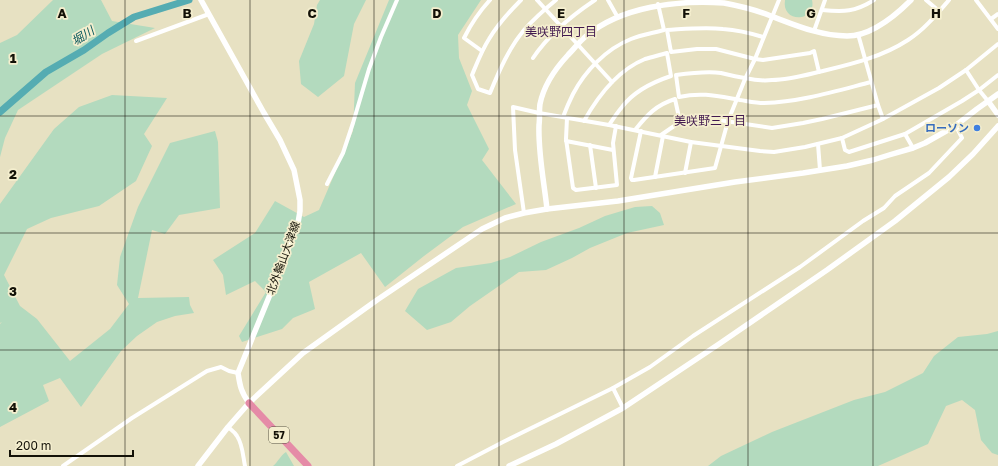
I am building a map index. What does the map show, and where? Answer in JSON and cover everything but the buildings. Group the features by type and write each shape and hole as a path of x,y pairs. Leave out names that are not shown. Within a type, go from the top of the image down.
{"highway":[{"name":"57","path":"250,403 308,466"}],"street":[{"name":"北外輪山大津線","path":"201,0 280,140 295,175 300,200 298,223 238,373"},
{"path":"327,184 343,153 369,69 397,0"},
{"path":"482,51 464,38 478,13 490,0"},
{"path":"521,0 501,22 489,38 482,51 472,75 478,89 490,93 500,69 516,41 524,30 556,0"},
{"path":"537,0 612,82"},
{"path":"532,58 561,26 595,0"},
{"path":"608,0 617,16"},
{"path":"641,131 631,178 632,180 715,168 720,146 736,99 755,59 779,0"},
{"path":"814,31 825,0"},
{"path":"822,10 842,12 856,9 874,0"},
{"path":"547,209 539,137 539,113 543,92 557,66 578,44 596,29 617,16 658,4 682,1 712,1 756,11 802,28 827,34 847,36 868,31 891,18 911,0"},
{"path":"926,0 939,12"},
{"path":"609,125 622,106 633,96 644,88 674,75 694,72 709,72 721,73 745,79 788,79 866,60 885,53 908,40 921,30 949,0"},
{"path":"976,0 998,29"},
{"path":"658,4 674,75 680,122"},
{"path":"136,41 209,14"},
{"path":"991,19 998,14"},
{"path":"616,126 613,143 617,185 576,190 573,188 566,141 565,117 574,93 584,77 595,64 614,48 630,39 665,30 704,28 723,29 741,31 763,37"},
{"path":"858,34 883,119"},
{"path":"524,213 515,150 513,106 539,113 616,126 691,142 774,152 842,138 883,119 939,88 966,70 998,44"},
{"path":"584,121 592,106 612,82 645,60 669,53 697,49 716,49 755,59 769,60 814,51 818,72"},
{"path":"966,70 998,115"},
{"path":"842,138 845,150 849,152 905,134 962,101 998,75"},
{"path":"635,130 652,110 667,101 690,95 710,94 764,103 782,102 799,100 871,82"},
{"path":"198,466 228,427 250,403 303,353 377,300 482,229 506,218 524,213 618,201 853,164 913,148 954,126 998,94"},
{"path":"655,177 662,136 680,122 705,118 772,128 804,123 878,105"},
{"path":"457,466 613,388 650,366 693,336 800,267 863,221 884,208 895,196 929,173 962,138 954,126"},
{"path":"510,466 556,444 623,408 827,270 895,221 949,177 973,154 998,126"},
{"path":"905,134 913,148"},
{"path":"566,141 614,150"},
{"path":"685,173 691,142"},
{"path":"818,144 820,170"},
{"path":"590,145 596,188"},
{"path":"62,466 132,418 207,370 221,367 238,373 239,385 242,394 250,403"},
{"path":"613,388 623,408"},
{"path":"228,427 238,437 245,466"}],"green space":[{"path":"53,0 101,0 112,21 155,28 102,54 18,110 5,138 0,157 0,43 17,35"},
{"path":"320,0 366,0 354,24 344,76 318,97 301,84 299,61 314,24 317,5"},
{"path":"389,0 481,0 458,35 459,58 472,91 467,105 489,149 482,160 516,204 463,227 385,287 361,253 309,282 315,309 293,318 282,329 242,342 239,336 266,292 255,281 226,295 223,275 213,260 255,233 275,201 304,217 319,210 353,131 355,83"},
{"path":"785,0 812,0 812,7 809,13 805,16 793,16 788,13 785,8"},
{"path":"112,95 167,98 144,134 152,146 136,181 99,206 51,218 27,229 4,275 20,306 37,319 70,361 110,329 129,304 117,285 120,257 138,207 170,143 215,131 218,142 220,208 179,215 165,234 152,230 138,298 189,297 190,305 194,313 175,316 157,322 137,336 121,351 81,407 60,378 43,385 49,401 0,427 0,324 2,322 0,323 0,204 54,129 79,107"},
{"path":"652,206 660,213 664,225 627,233 590,248 546,270 519,272 470,306 451,322 427,330 405,311 418,289 456,268 491,263 510,257 541,242 579,228 605,216 635,207"},
{"path":"998,331 998,455 992,453 981,440 975,410 962,400 946,406 928,444 878,466 708,466 721,456 772,432 854,400 885,392 923,373 934,356 958,337 987,334"},
{"path":"286,452 294,466 273,466 282,455"}],"waterway":[{"name":"堀川","path":"0,112 46,72 84,50 134,17 189,0"}],"place":[{"name":"ローソン","path":"977,128"}],"district":[{"name":"美咲野四丁目","path":"561,32"},
{"name":"美咲野三丁目","path":"710,121"}]}
